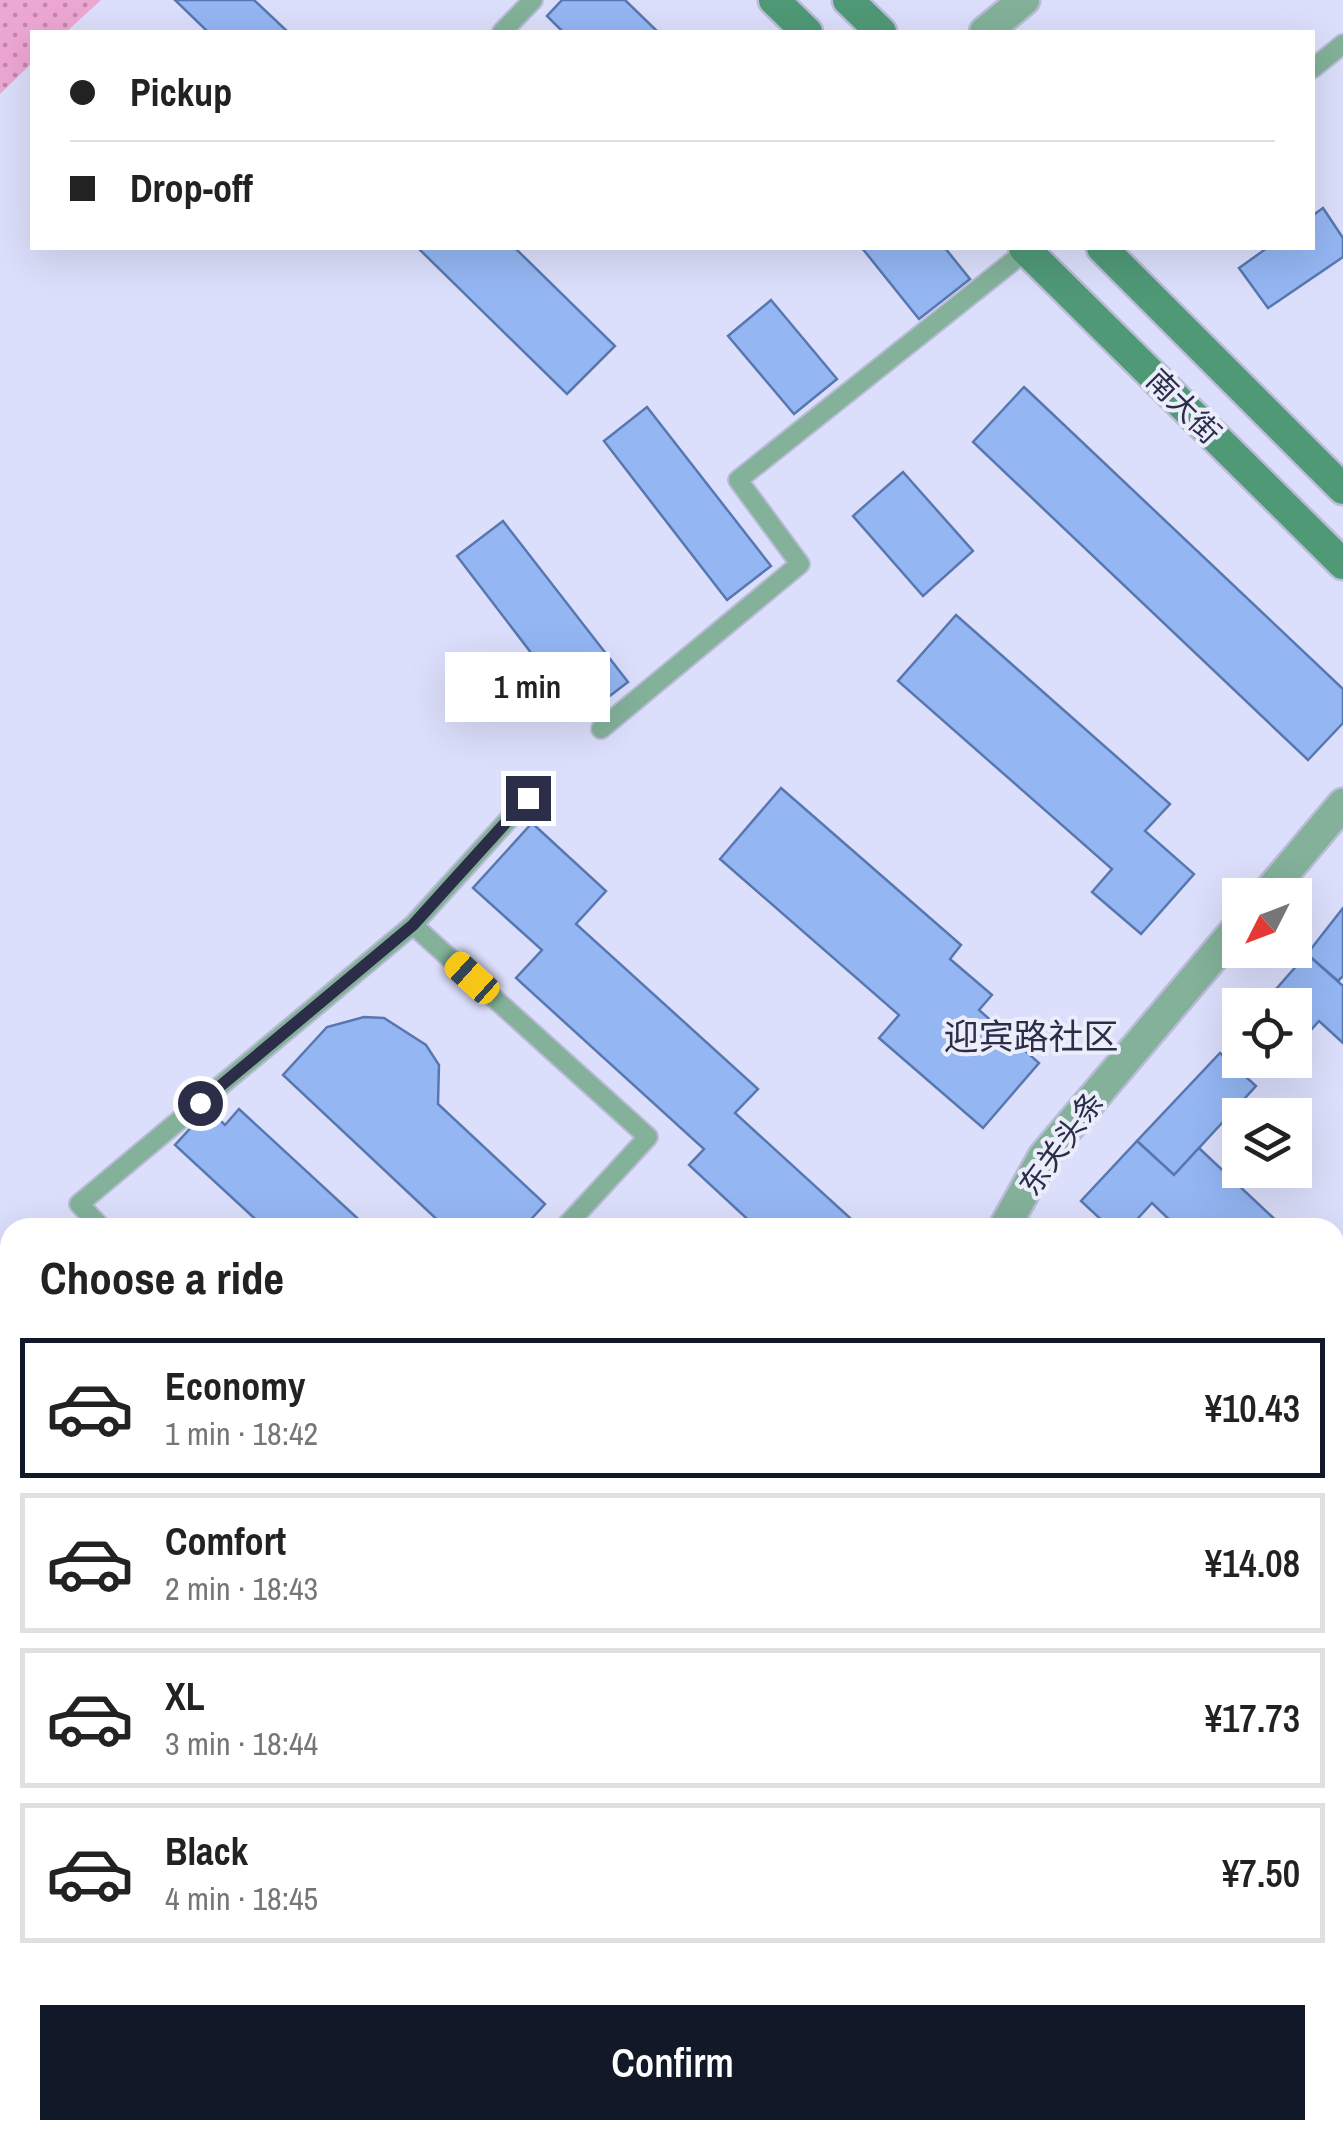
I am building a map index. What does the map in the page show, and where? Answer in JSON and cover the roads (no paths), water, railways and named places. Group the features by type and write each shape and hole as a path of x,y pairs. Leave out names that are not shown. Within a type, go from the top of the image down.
{"main road":[{"path":"774,0 805,30"},
{"path":"848,0 879,30"},
{"name":"南大街","path":"1027,250 1343,564"},
{"name":"南大街","path":"1104,250 1343,489"}],"street":[{"path":"987,30 1024,0"},
{"path":"1280,878 1343,804"},
{"name":"东关头条","path":"1010,1218 1044,1156 1222,946"}],"lane":[{"path":"504,30 532,0"},
{"path":"1315,67 1343,44"},
{"path":"601,729 800,564 738,480 1025,250"},
{"path":"92,1218 79,1204 413,925 528,798"},
{"path":"413,925 648,1137 573,1218"}],"district":[{"name":"迎宾路社区","path":"1031,1036"}]}
